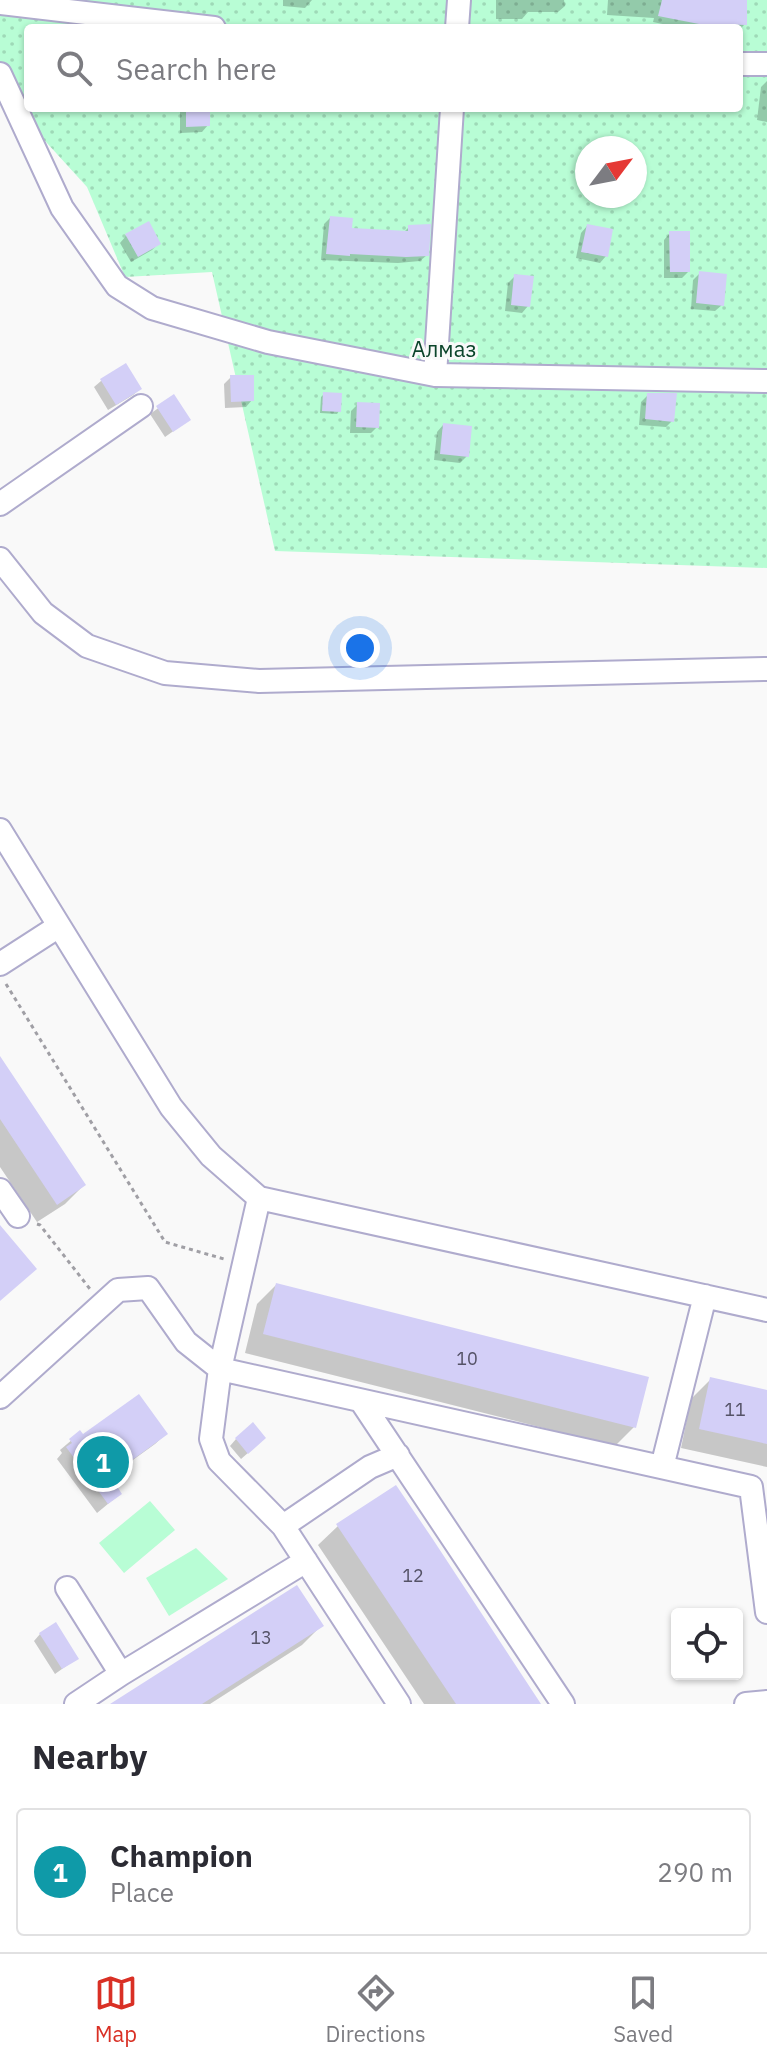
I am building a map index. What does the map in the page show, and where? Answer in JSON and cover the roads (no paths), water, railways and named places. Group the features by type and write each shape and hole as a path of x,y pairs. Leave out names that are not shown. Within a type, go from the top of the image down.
{"street":[{"path":"457,24 459,0"},
{"path":"0,3 180,24"},
{"path":"743,64 767,64"},
{"path":"0,74 62,208 117,286 152,308 268,342 435,375 767,381"},
{"path":"435,375 452,112"},
{"path":"0,504 141,406"},
{"path":"0,559 43,613 87,646 165,673 259,681 767,669"},
{"path":"0,830 171,1107 211,1156 259,1198 767,1310"},
{"path":"0,964 59,926"},
{"path":"0,1190 18,1216"},
{"path":"259,1198 220,1369 211,1439 219,1461 283,1526 399,1704"},
{"path":"0,1397 118,1290 148,1288 186,1342 220,1369 751,1487 767,1612"},
{"path":"662,1467 705,1296"},
{"path":"361,1401 563,1704"},
{"path":"283,1526 370,1467 398,1455"},
{"path":"76,1704 306,1561"},
{"path":"67,1588 121,1674"},
{"path":"746,1704 767,1702"}],"place":[{"name":"Champion","path":"103,1462"}],"park label":[{"name":"Алмаз","path":"444,348"}]}
